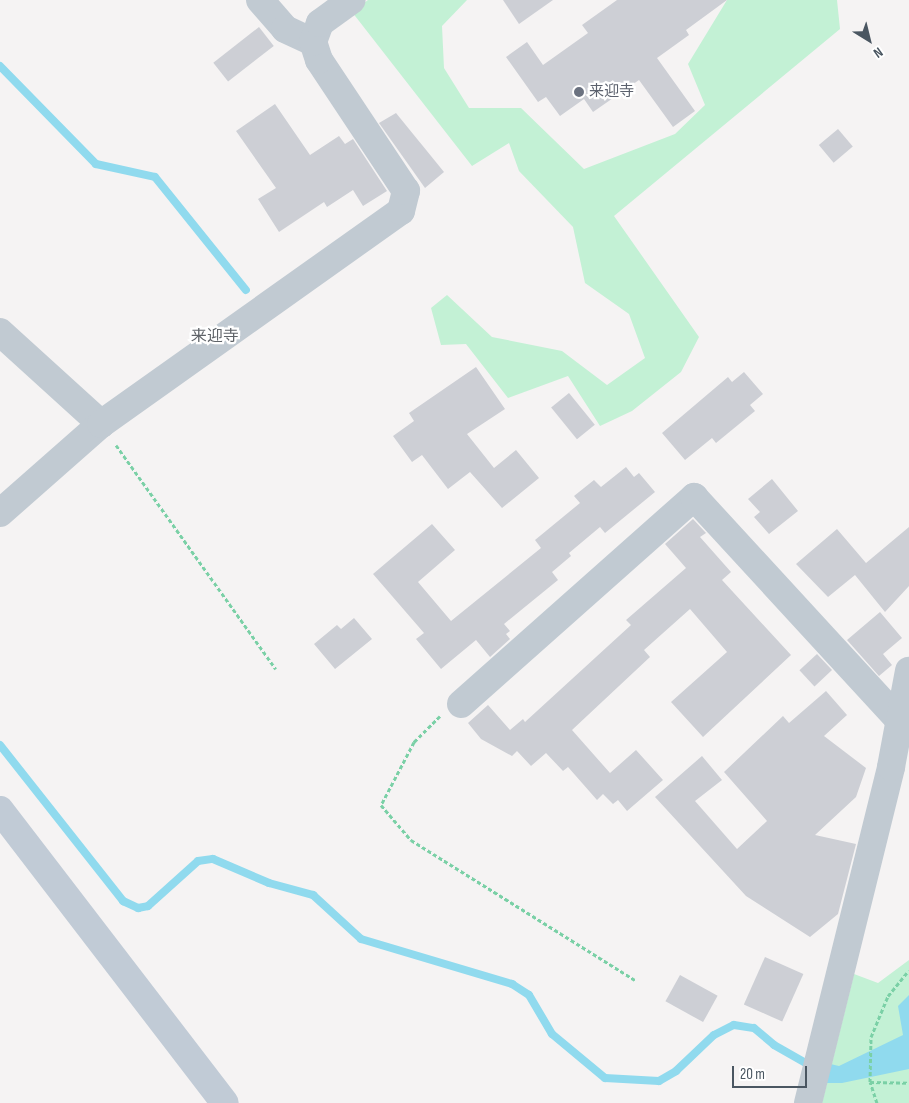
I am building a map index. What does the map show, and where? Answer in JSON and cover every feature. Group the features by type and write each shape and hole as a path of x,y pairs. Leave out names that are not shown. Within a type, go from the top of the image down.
{"street":[{"path":"260,0 285,29 313,42"},
{"path":"0,513 101,424 401,211 406,191 319,60 313,42 320,23 352,0"},
{"path":"0,332 101,424"},
{"path":"461,704 694,497 900,721"},
{"path":"811,1092 900,721 909,671"},
{"path":"0,810 225,1103"}],"path":[{"path":"101,424 276,670"},
{"path":"461,704 448,707 414,742 381,805 410,840 635,980"},
{"path":"877,1103 870,1082 872,1037 888,996 909,970"},
{"path":"870,1082 909,1083"}],"green space":[{"path":"368,0 467,0 442,26 444,68 469,108 521,108 584,169 675,134 705,105 688,64 727,0 837,0 840,29 614,216 699,337 681,372 632,411 600,426 568,376 508,398 466,344 441,345 431,308 447,295 492,337 562,351 607,385 645,358 629,314 585,283 573,227 519,171 509,143 472,166 352,12"},
{"path":"909,960 909,1103 822,1103 854,974 878,983"}],"water":[{"path":"909,995 909,1069 842,1083 822,1083 826,1063 839,1066 903,1035 898,1006"}],"building":[{"path":"503,0 553,0 519,24"},
{"path":"617,0 727,0 686,30 689,35 657,58 695,111 673,127 639,80 593,112 584,99 560,116 546,97 538,102 506,57 527,42 543,65 588,33 582,25"},
{"path":"259,27 274,46 228,82 213,63"},
{"path":"275,104 310,155 339,136 345,144 353,139 387,191 363,206 353,190 327,207 324,202 279,232 258,199 276,188 236,131"},
{"path":"396,113 444,172 425,188 379,123"},
{"path":"838,129 853,147 834,163 819,145"},
{"path":"476,367 505,409 467,434 494,468 516,450 539,478 502,508 470,472 448,489 422,455 412,462 393,436 414,421 409,413"},
{"path":"744,372 763,394 750,405 755,411 716,443 712,438 685,460 662,433 728,377 732,382"},
{"path":"569,393 595,425 577,439 551,407"},
{"path":"626,467 634,477 639,473 655,492 605,533 600,527 569,553 571,556 552,572 558,580 504,624 510,631 506,634 510,639 490,657 476,640 441,669 416,639 424,633 373,574 432,524 455,550 418,582 451,621 541,548 535,540 580,503 574,496 594,480 601,487"},
{"path":"772,479 798,511 769,534 754,517 760,512 748,499"},
{"path":"693,519 706,533 700,537 731,572 722,580 791,655 703,737 671,702 727,652 690,609 644,650 650,657 572,730 610,773 636,750 663,780 627,811 618,800 613,804 603,794 597,800 568,767 563,771 546,753 531,766 517,751 512,756 481,739 468,723 488,705 510,730 523,719 525,722 631,625 626,620 686,568 665,544"},
{"path":"909,527 909,586 885,612 855,575 828,597 796,564 837,529 866,563"},
{"path":"880,612 902,638 883,654 892,665 879,676 847,640"},
{"path":"354,618 372,639 335,669 314,644 337,625 341,629"},
{"path":"817,654 832,670 814,686 799,670"},
{"path":"826,691 847,715 824,736 866,768 856,797 815,835 856,844 838,914 810,937 746,896 655,797 702,756 722,780 695,801 737,849 767,821 724,772 783,716 789,723"},
{"path":"765,957 803,974 782,1022 744,1005"},
{"path":"680,975 718,996 703,1022 665,1001"}],"waterway":[{"path":"0,66 96,164 155,177 246,290"},
{"path":"0,745 123,901 138,908 148,906 198,861 213,859 269,883 313,895 361,939 512,984 529,995 552,1034 605,1078 659,1081 676,1071 714,1035 734,1025 754,1028 774,1045 811,1066"}],"place":[{"name":"来迎寺","path":"579,92"}],"district":[{"name":"来迎寺","path":"215,337"}]}
